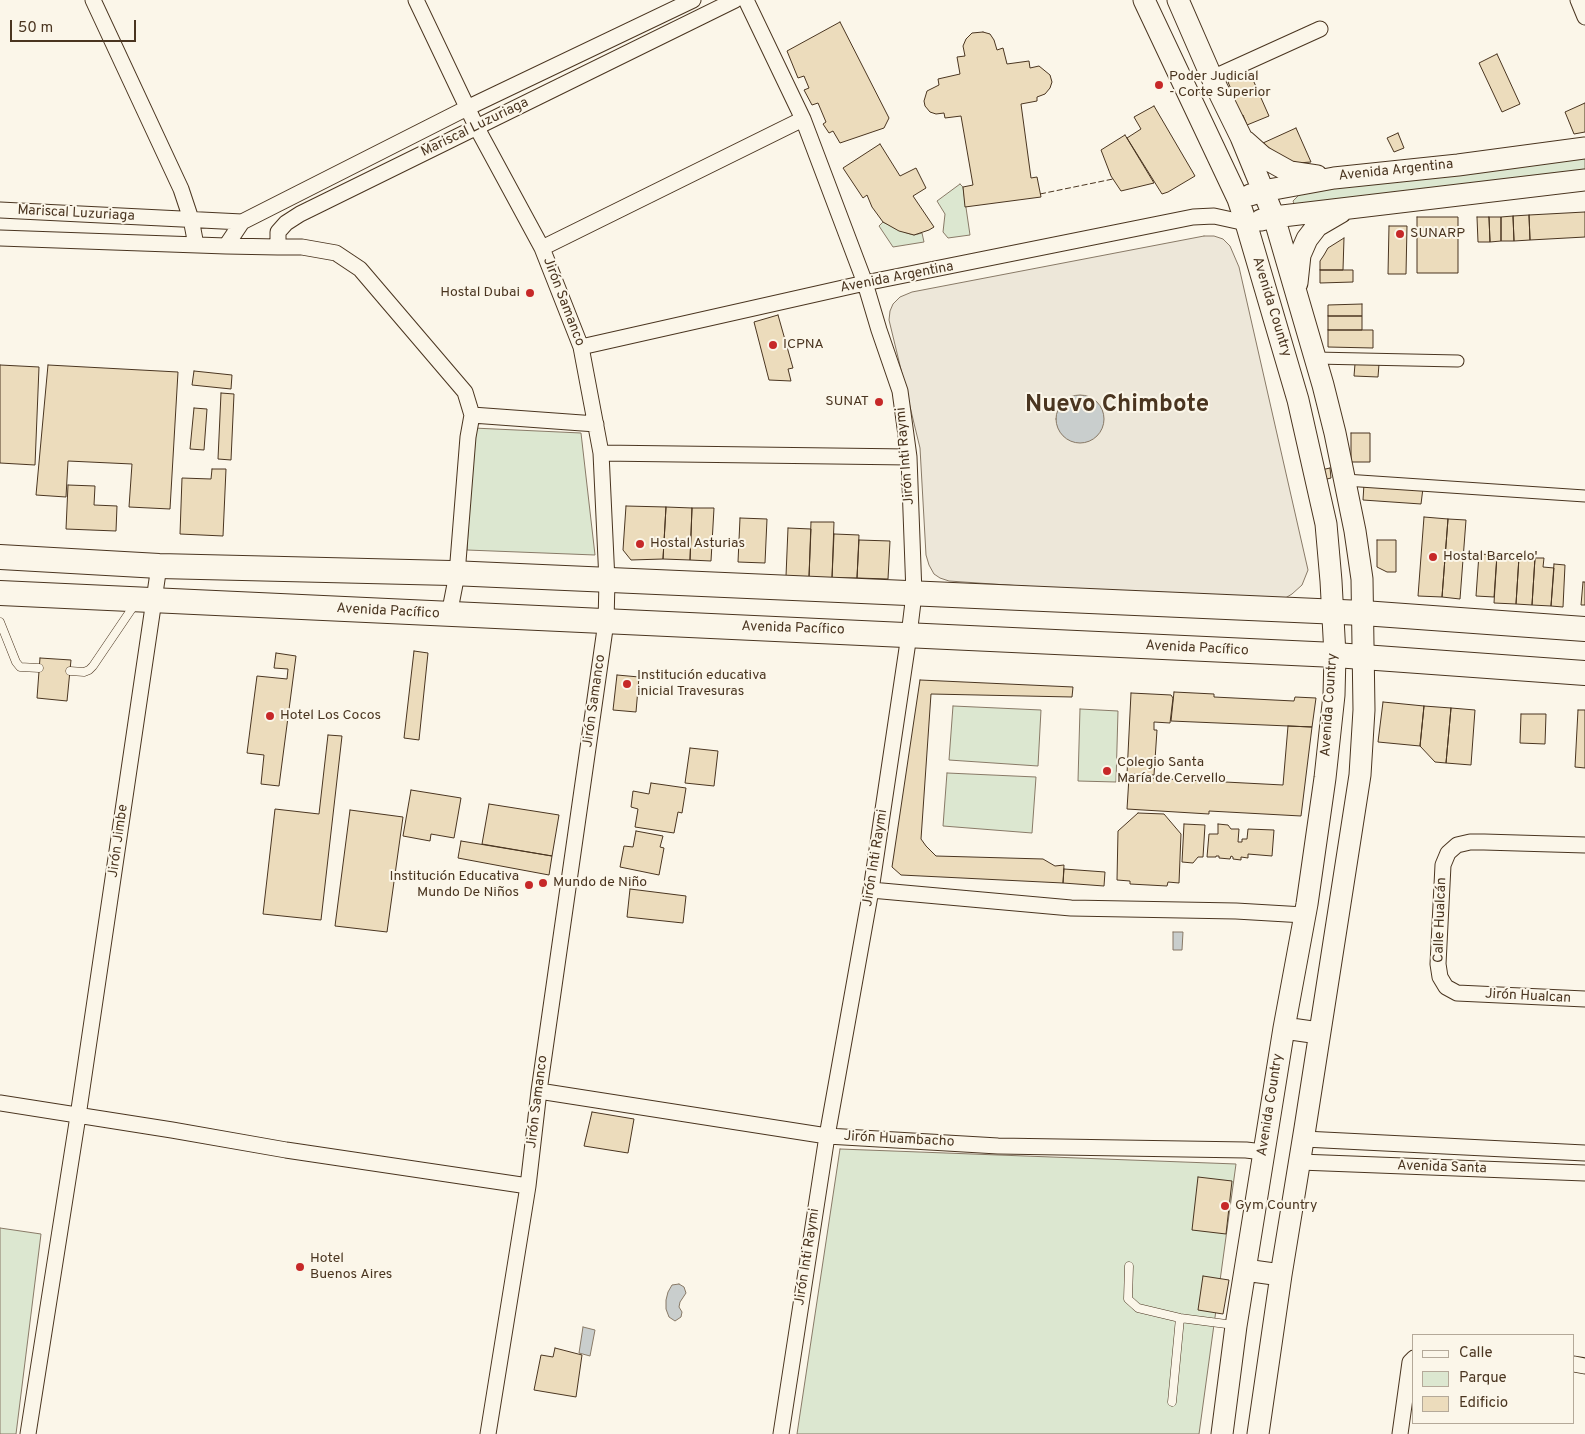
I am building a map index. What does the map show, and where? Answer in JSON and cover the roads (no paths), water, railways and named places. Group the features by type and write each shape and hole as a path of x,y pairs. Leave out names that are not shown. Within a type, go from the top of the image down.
{"main road":[{"name":"Avenida Country","path":"1144,0 1238,199 1298,400 1326,524 1335,655 1333,709 1321,809 1263,1152 1236,1326 1222,1434"},
{"name":"Avenida Country","path":"1178,0 1212,78 1241,137 1274,216 1335,433 1356,530 1361,570 1364,710 1360,775 1281,1275 1258,1434"},
{"path":"1241,137 1263,157 1290,172 1334,178"},
{"name":"Avenida Argentina","path":"1238,199 1264,191 1334,178 1458,165 1585,148"},
{"name":"Avenida Argentina","path":"1246,223 1274,216 1585,180"},
{"path":"1296,296 1300,255 1307,239 1317,226 1350,208"},
{"path":"0,557 159,566 457,574 1363,613 1585,629"},
{"name":"Avenida Pacífico","path":"0,593 1335,655 1585,673"},
{"path":"1284,1028 1320,1033"},
{"path":"1245,1270 1281,1275"}],"street":[{"path":"93,0 181,188 191,219 196,245"},
{"name":"Jirón Samanco","path":"416,0 477,128 542,248 581,347 601,453 607,581 606,622 539,1091 528,1186 488,1434"},
{"name":"Mariscal Luzuriaga","path":"226,246 242,222 467,108 692,0"},
{"name":"Mariscal Luzuriaga","path":"0,238 278,247 278,232 286,223 300,214 735,0"},
{"name":"Jirón Inti Raymi","path":"746,0 803,119 865,284 878,330 900,391 909,457 914,594 871,890 827,1136 781,1434"},
{"path":"1578,0 1585,17"},
{"path":"1212,78 1320,29"},
{"path":"542,248 803,119"},
{"name":"Avenida Argentina","path":"1214,216 1238,199"},
{"name":"Mariscal Luzuriaga","path":"0,210 242,222"},
{"name":"Avenida Argentina","path":"581,347 865,284 1193,217 1214,216 1246,223"},
{"path":"278,247 302,247 336,253 360,269 465,392 472,415 468,437 457,574 449,615"},
{"path":"1315,358 1458,361"},
{"path":"472,415 596,424"},
{"path":"601,453 909,457"},
{"path":"1345,480 1585,496"},
{"name":"Jirón Jimbe","path":"28,1434 78,1116 146,600 159,566"},
{"name":"Calle Hualcán","path":"1470,994 1457,993 1446,987 1440,977 1438,964 1443,865 1448,853 1457,845 1470,842 1585,845"},
{"path":"871,890 1071,908 1236,911 1304,915"},
{"name":"Jirón Hualcan","path":"1470,994 1585,1000"},
{"name":"Jirón Huambacho","path":"539,1091 827,1136 998,1146 1263,1152"},
{"path":"0,1104 286,1150 528,1186"},
{"name":"Avenida Santa","path":"1304,1138 1585,1153"},
{"name":"Avenida Santa","path":"1300,1162 1585,1173"},
{"path":"1400,1434 1412,1360"}],"lane":[{"path":"70,671 84,672 93,666 146,600"},
{"path":"0,622 16,662 20,667 40,668"},
{"path":"1129,1266 1128,1299 1138,1308 1180,1318 1236,1326"},
{"path":"1172,1402 1180,1318"}],"place":[{"name":"Poder Judicial - Corte Superior","path":"1159,85"},
{"name":"SUNARP","path":"1400,234"},
{"name":"Hostal Dubai","path":"530,293"},
{"name":"ICPNA","path":"773,345"},
{"name":"SUNAT","path":"879,402"},
{"name":"Hostal Asturias","path":"640,544"},
{"name":"Hostal Barcelo'","path":"1433,557"},
{"name":"Institución educativa inicial Travesuras","path":"627,684"},
{"name":"Hotel Los Cocos","path":"270,716"},
{"name":"Colegio Santa María de Cervello","path":"1107,771"},
{"name":"Mundo de Niño","path":"543,883"},
{"name":"Institución Educativa Mundo De Niños","path":"529,885"},
{"name":"Gym Country","path":"1225,1206"},
{"name":"Hotel Buenos Aires","path":"300,1267"}],"district":[{"name":"Nuevo Chimbote","path":"1117,406"}]}
